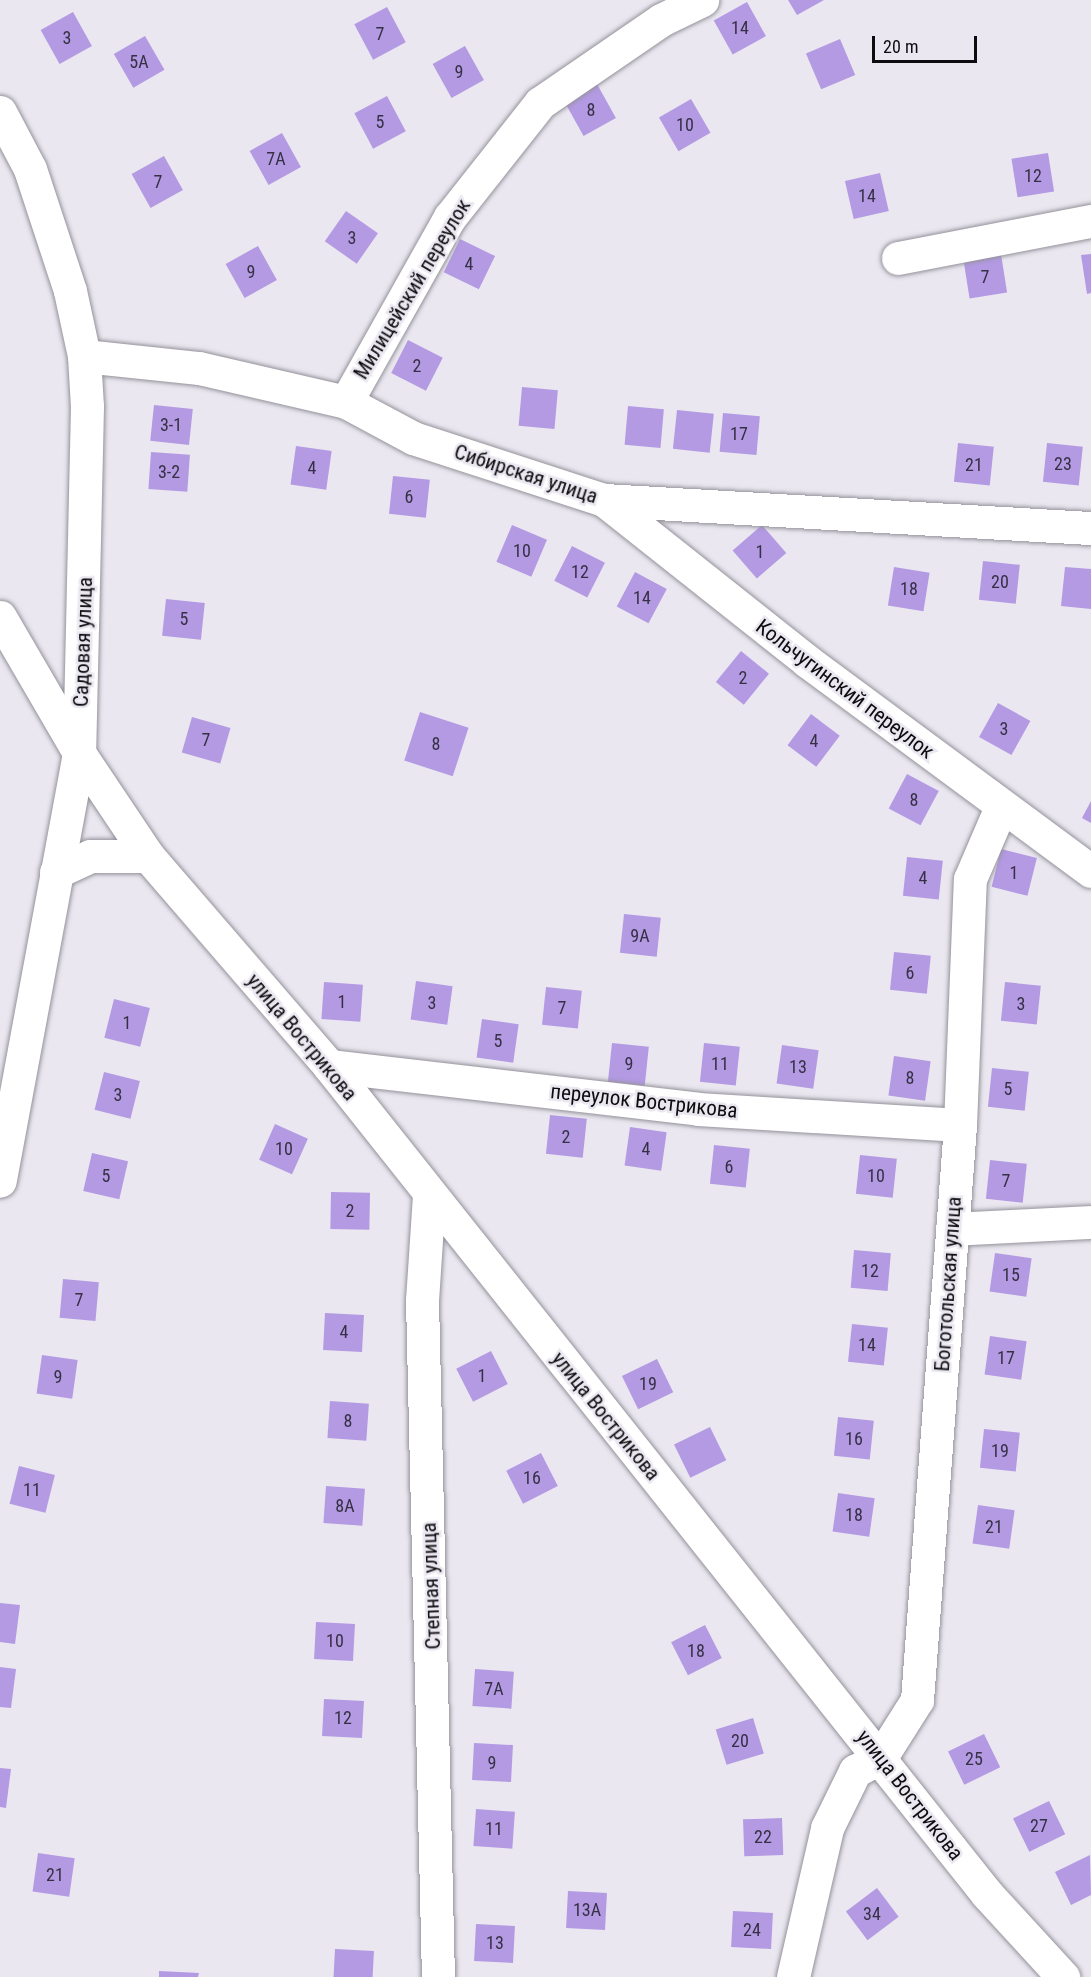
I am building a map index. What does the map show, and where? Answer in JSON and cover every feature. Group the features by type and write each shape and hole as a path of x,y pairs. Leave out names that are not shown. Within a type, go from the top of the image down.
{"street":[{"name":"Милицейский переулок","path":"346,402 450,217 540,103 661,20 702,0"},
{"name":"Садовая улица","path":"0,112 30,169 70,291 84,356 79,753 0,1181"},
{"path":"897,258 1091,221"},
{"name":"Сибирская улица","path":"84,356 199,368 346,402 413,438 604,500 1091,528"},
{"name":"Кольчугинский переулок","path":"604,500 1001,807 1091,871"},
{"name":"улица Вострикова","path":"0,617 79,753 148,856 329,1066 429,1195 881,1757 987,1894 1063,1977"},
{"name":"Боготольская улица","path":"881,1757 917,1700 960,1125 970,879 1001,807"},
{"path":"56,872 90,856 148,856"},
{"name":"переулок Вострикова","path":"329,1066 698,1109 960,1125"},
{"name":"Степная улица","path":"429,1195 422,1300 438,1977"},
{"path":"952,1230 1091,1222"},
{"path":"793,1977 827,1828 855,1771 881,1757"}],"building":[{"path":"788,0 824,0 797,15"},
{"path":"747,2 766,36 733,55 714,20"},
{"path":"387,7 406,42 373,60 354,24"},
{"path":"73,12 92,46 60,64 41,30"},
{"path":"145,36 164,70 133,88 114,54"},
{"path":"840,39 855,75 821,89 806,53"},
{"path":"465,46 484,80 452,98 433,64"},
{"path":"597,84 616,118 584,136 565,102"},
{"path":"387,96 406,131 373,149 354,113"},
{"path":"691,99 710,133 678,151 659,118"},
{"path":"282,133 301,167 269,185 250,151"},
{"path":"1048,153 1054,192 1018,197 1011,159"},
{"path":"164,156 183,190 151,208 132,174"},
{"path":"880,173 889,211 854,219 845,181"},
{"path":"346,211 378,233 357,264 325,241"},
{"path":"460,239 495,256 479,289 444,272"},
{"path":"258,246 277,280 245,298 226,264"},
{"path":"1001,254 1007,293 970,298 963,260"},
{"path":"1091,254 1091,293 1087,294 1081,255"},
{"path":"408,340 443,358 426,391 391,373"},
{"path":"522,387 558,390 554,429 519,426"},
{"path":"154,405 193,409 189,445 150,441"},
{"path":"628,406 664,409 660,448 625,445"},
{"path":"677,410 714,414 710,453 673,449"},
{"path":"723,413 760,416 756,455 720,452"},
{"path":"958,443 994,447 990,486 954,482"},
{"path":"1047,443 1083,447 1079,486 1043,482"},
{"path":"296,446 332,451 326,490 291,485"},
{"path":"151,452 190,455 187,492 148,489"},
{"path":"393,476 430,480 426,518 389,514"},
{"path":"512,525 547,540 531,577 496,562"},
{"path":"762,525 786,553 757,579 733,551"},
{"path":"572,546 605,563 587,598 554,581"},
{"path":"983,561 1020,565 1016,604 979,600"},
{"path":"894,567 930,573 923,611 888,606"},
{"path":"1065,567 1091,569 1091,609 1061,606"},
{"path":"635,572 667,589 648,623 617,606"},
{"path":"166,599 205,603 201,640 162,636"},
{"path":"741,651 769,674 744,705 716,682"},
{"path":"998,703 1030,721 1011,755 979,737"},
{"path":"420,712 469,728 453,776 404,761"},
{"path":"811,714 840,736 816,767 788,745"},
{"path":"192,717 230,728 220,764 182,753"},
{"path":"907,774 939,791 920,825 889,808"},
{"path":"1091,801 1091,823 1082,818"},
{"path":"1001,849 1037,858 1027,896 992,887"},
{"path":"907,857 943,861 939,900 903,896"},
{"path":"624,914 661,918 657,957 620,953"},
{"path":"894,952 931,956 927,994 890,990"},
{"path":"416,981 453,986 447,1025 411,1020"},
{"path":"324,982 363,985 360,1022 321,1019"},
{"path":"1005,982 1041,986 1037,1025 1001,1021"},
{"path":"546,987 582,991 578,1029 542,1025"},
{"path":"114,999 150,1008 140,1047 104,1038"},
{"path":"482,1019 519,1024 513,1063 477,1058"},
{"path":"612,1043 649,1047 645,1086 608,1082"},
{"path":"704,1043 740,1047 736,1086 700,1082"},
{"path":"782,1045 819,1050 813,1089 777,1084"},
{"path":"894,1056 931,1061 925,1101 888,1096"},
{"path":"992,1068 1029,1072 1025,1111 988,1107"},
{"path":"104,1072 140,1081 130,1119 95,1110"},
{"path":"550,1115 587,1119 583,1158 546,1154"},
{"path":"275,1124 308,1139 292,1174 259,1160"},
{"path":"630,1127 667,1132 661,1171 625,1166"},
{"path":"714,1145 750,1149 746,1188 710,1184"},
{"path":"92,1153 128,1161 119,1199 83,1191"},
{"path":"860,1155 897,1159 893,1198 856,1194"},
{"path":"990,1160 1027,1164 1023,1203 986,1199"},
{"path":"331,1192 370,1193 369,1230 330,1229"},
{"path":"854,1250 891,1253 888,1291 851,1288"},
{"path":"995,1253 1032,1258 1026,1297 990,1292"},
{"path":"63,1279 99,1282 95,1321 60,1318"},
{"path":"325,1313 364,1315 362,1352 323,1350"},
{"path":"852,1324 888,1328 884,1366 848,1362"},
{"path":"990,1336 1027,1341 1021,1380 985,1375"},
{"path":"491,1351 508,1384 473,1402 456,1369"},
{"path":"42,1355 78,1360 72,1399 37,1394"},
{"path":"657,1359 673,1392 638,1409 622,1376"},
{"path":"330,1401 369,1404 366,1441 327,1438"},
{"path":"838,1417 874,1421 870,1460 834,1456"},
{"path":"710,1427 726,1460 690,1478 674,1445"},
{"path":"984,1429 1020,1433 1016,1472 980,1468"},
{"path":"541,1453 558,1486 523,1504 506,1471"},
{"path":"19,1466 55,1475 45,1513 10,1504"},
{"path":"326,1486 365,1489 362,1526 323,1523"},
{"path":"838,1493 875,1498 869,1537 833,1532"},
{"path":"978,1505 1015,1510 1009,1549 973,1544"},
{"path":"0,1603 20,1605 15,1644 0,1642"},
{"path":"316,1622 355,1624 353,1661 314,1659"},
{"path":"705,1625 722,1658 688,1675 671,1642"},
{"path":"0,1667 16,1669 11,1708 0,1707"},
{"path":"475,1669 514,1672 511,1709 472,1706"},
{"path":"324,1699 364,1701 362,1738 322,1736"},
{"path":"753,1718 764,1753 727,1765 716,1729"},
{"path":"984,1734 1000,1767 964,1785 948,1752"},
{"path":"474,1743 513,1745 511,1782 472,1780"},
{"path":"0,1768 11,1769 6,1808 0,1807"},
{"path":"1049,1801 1065,1834 1029,1852 1013,1819"},
{"path":"476,1809 515,1812 512,1849 473,1846"},
{"path":"782,1818 783,1855 744,1856 743,1819"},
{"path":"38,1853 75,1858 69,1897 33,1892"},
{"path":"1090,1855 1091,1895 1071,1905 1055,1872"},
{"path":"877,1888 899,1917 868,1940 846,1911"},
{"path":"568,1891 607,1893 605,1930 566,1928"},
{"path":"733,1911 773,1913 771,1949 731,1947"},
{"path":"476,1924 515,1926 513,1963 474,1961"},
{"path":"335,1949 374,1951 373,1977 334,1977"},
{"path":"159,1971 199,1973 198,1977 159,1977"}]}
